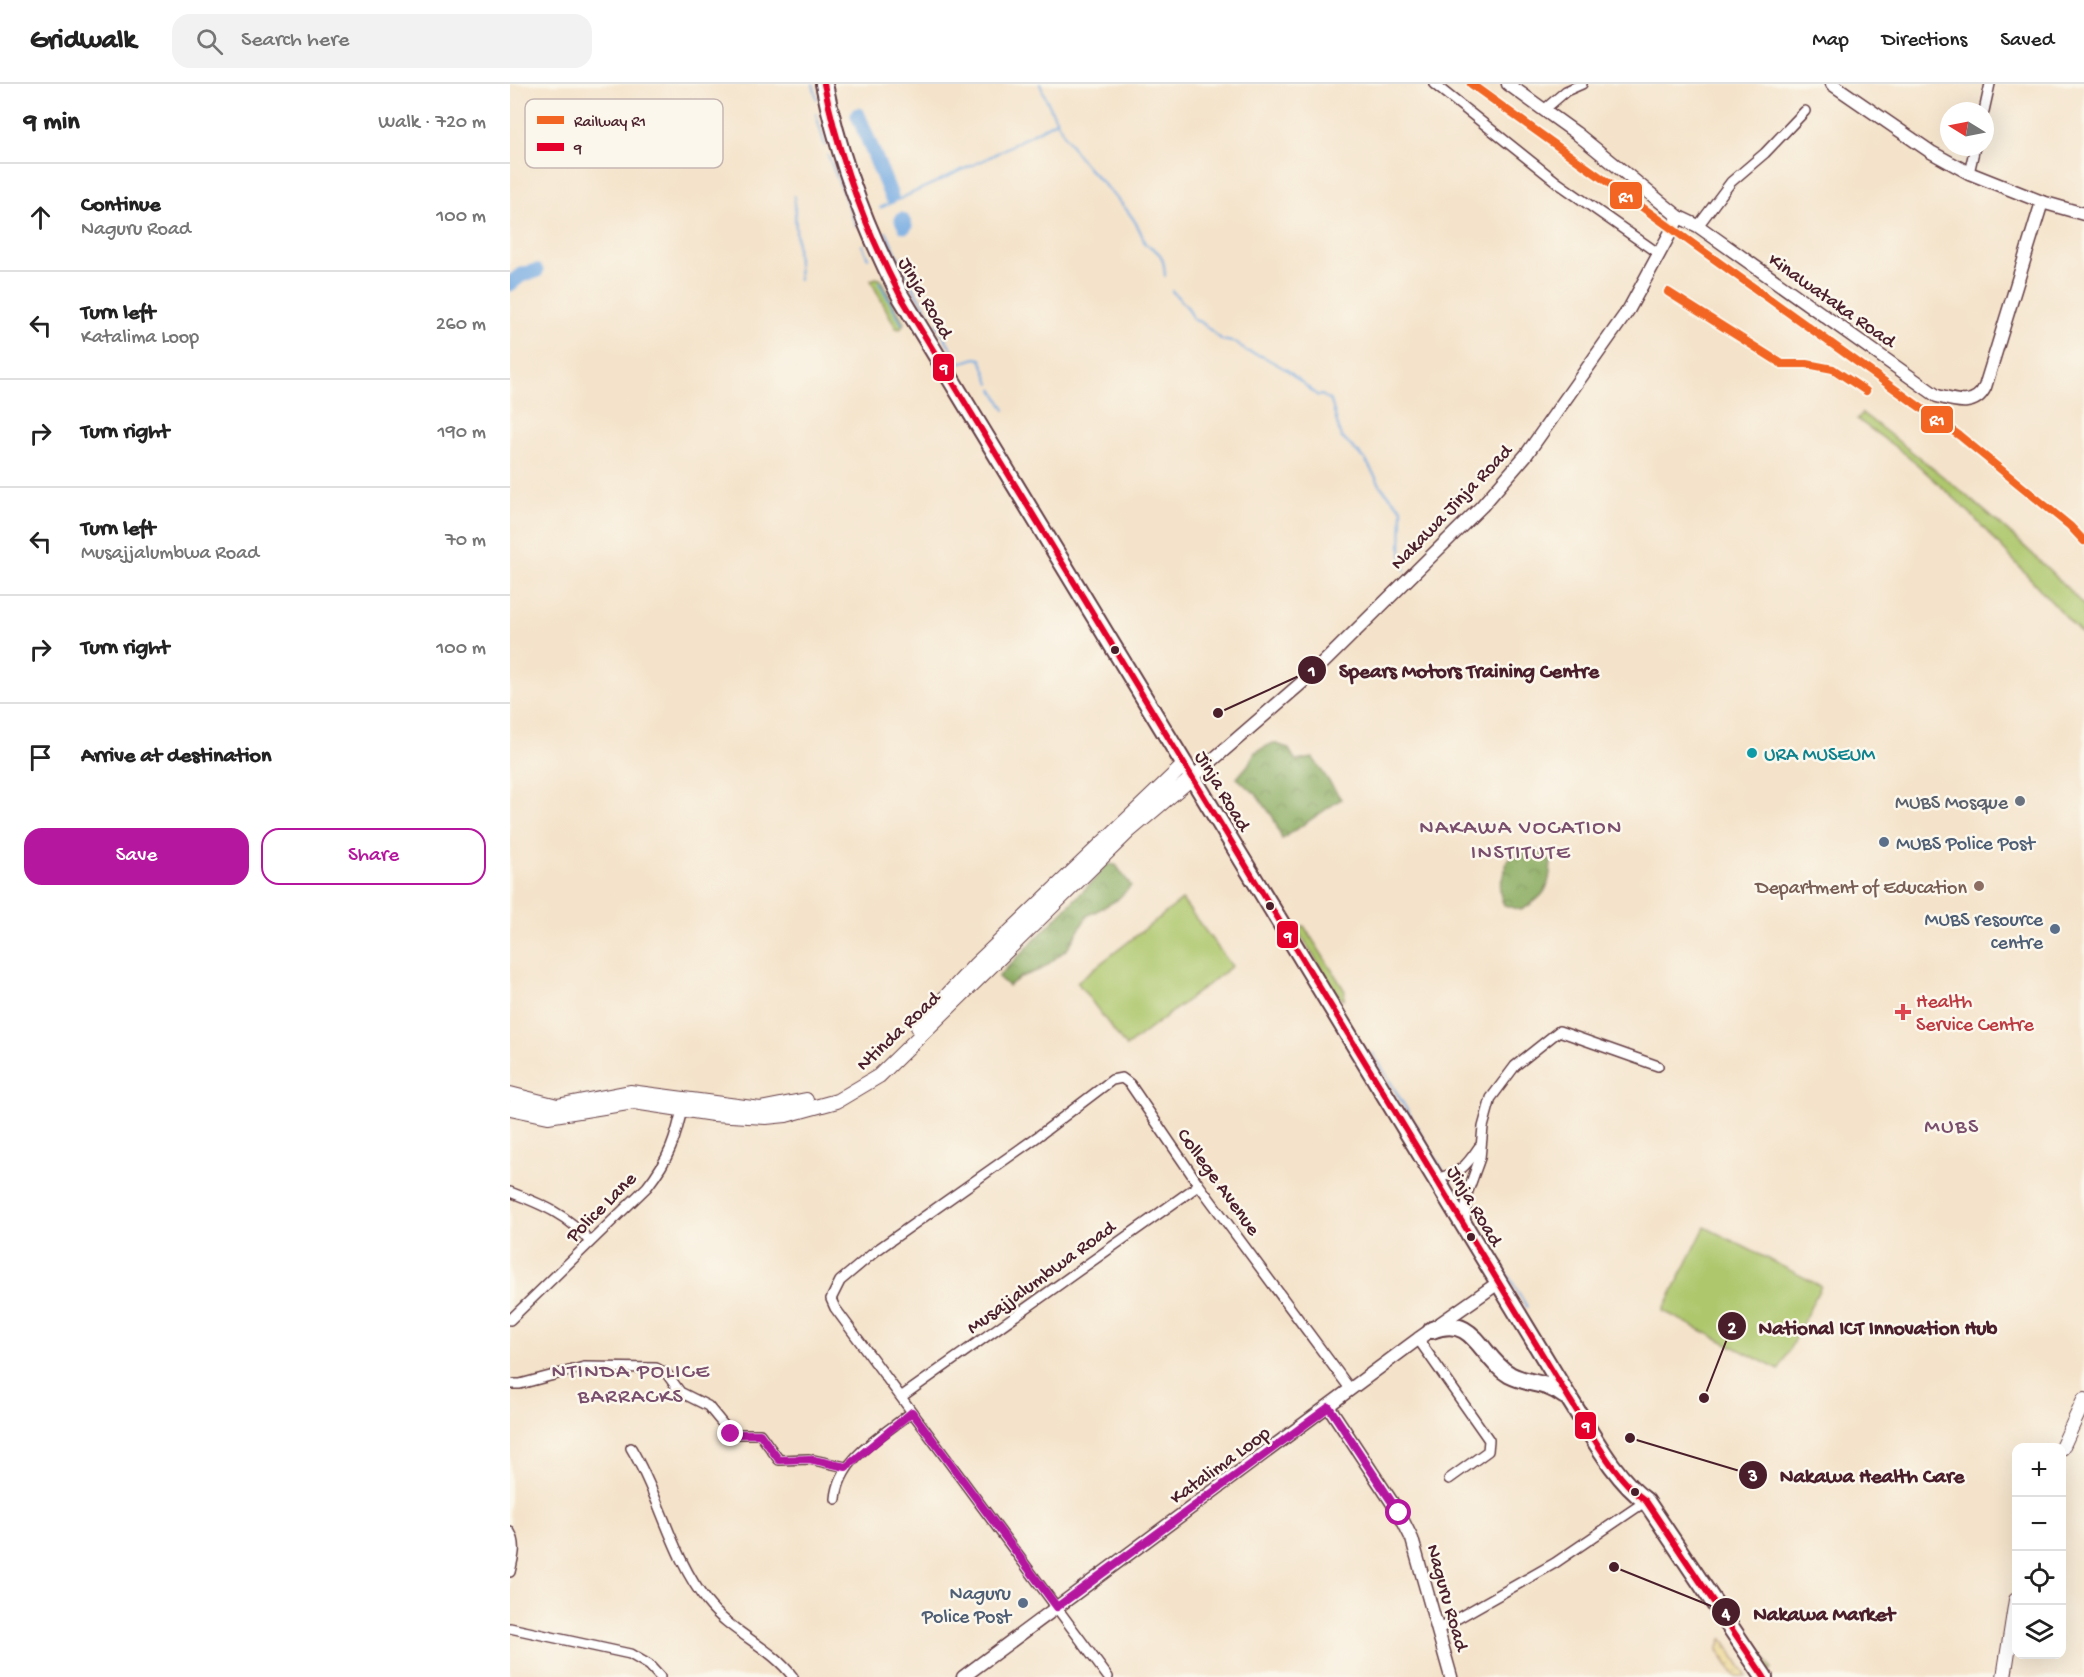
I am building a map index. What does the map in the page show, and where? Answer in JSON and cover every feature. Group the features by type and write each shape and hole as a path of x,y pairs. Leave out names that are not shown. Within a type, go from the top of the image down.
{"highway":[{"name":"Jinja Road","path":"824,84 832,124 847,171 869,230 901,297 1570,1400 1603,1452 1641,1500 1764,1677"},
{"path":"1425,1334 1446,1325 1464,1329 1507,1373 1520,1379 1552,1386 1570,1400"},
{"name":"Jinja Road","path":"1641,1500 1752,1677"}],"main road":[{"name":"Ntinda Road","path":"510,1094 557,1106 630,1092 750,1117 786,1115 837,1101 863,1088 926,1032 1189,771"},
{"name":"Ntinda Road","path":"510,1108 548,1116 634,1102 683,1104"},
{"path":"2063,1443 2084,1400"},
{"path":"2004,1677 2015,1605"}],"street":[{"path":"1434,84 1558,183 1659,254"},
{"name":"Kinawataka Road","path":"1508,84 1545,109 1679,217 1698,226 1937,396 1966,402 1975,398 1985,387 2042,202"},
{"path":"1545,109 1566,91 1582,84"},
{"path":"1832,84 1931,152 1969,173 2042,202 2084,214"},
{"path":"1986,102 1990,84"},
{"path":"1698,226 1731,182 1765,153 1805,111"},
{"path":"1969,173 1973,156"},
{"name":"Nakawa Jinja Road","path":"1189,771 1313,673 1482,506 1551,424 1629,309 1679,217"},
{"path":"1465,1228 1467,1194 1480,1158 1480,1145 1488,1106 1496,1091 1531,1050 1558,1030 1658,1066"},
{"name":"College Avenue","path":"901,1397 831,1302 833,1291 877,1250 1037,1137 1112,1080 1122,1078 1130,1084 1199,1185 1351,1390"},
{"name":"Police Lane","path":"510,1320 646,1187 664,1165 674,1142 683,1104"},
{"path":"1435,1179 1455,1174 1467,1165 1480,1145"},
{"name":"Musajjalumbwa Road","path":"901,1397 1199,1185"},
{"path":"510,1192 548,1206 576,1225 590,1242"},
{"name":"Katalima Loop","path":"963,1677 1425,1334 1498,1283"},
{"path":"1425,1334 1489,1440 1488,1451 1449,1479"},
{"path":"510,1384 520,1384 584,1367 656,1368 667,1374 680,1392 708,1406 731,1434 760,1434 775,1458 809,1459 846,1467"},
{"path":"901,1397 1108,1677"},
{"name":"Naguru Road","path":"1329,1407 1399,1513 1412,1539 1451,1677"},
{"path":"836,1499 837,1485 846,1467 912,1412"},
{"path":"631,1448 645,1472 682,1565 707,1603 722,1619 780,1661 793,1677"},
{"path":"1437,1630 1555,1563 1641,1500"},
{"path":"510,1532 515,1550 510,1572"},
{"path":"510,1629 630,1654 649,1665 660,1677"}],"green space":[{"path":"880,279 904,323 900,329 896,328 872,283 871,280"},
{"path":"1862,413 1977,505 2058,579 2084,606 2084,637 1967,510 1908,456 1857,419"},
{"path":"1273,743 1288,748 1296,761 1313,758 1341,799 1282,839 1273,817 1257,795 1237,778 1255,752"},
{"path":"1537,850 1551,861 1545,891 1536,901 1521,910 1504,905 1500,887 1507,860 1521,852"},
{"path":"1107,864 1116,865 1131,886 1117,900 1087,916 1068,948 1042,969 1021,977 1008,986 998,977"},
{"path":"1182,900 1232,966 1126,1047 1077,982"},
{"path":"1304,926 1345,991 1344,999 1340,998 1296,928"},
{"path":"1705,1227 1821,1286 1779,1370 1663,1311"},
{"path":"1721,1590 1771,1668 1766,1675 1714,1594"}],"sand":[{"path":"1722,1639 1747,1677 1735,1676 1718,1650"}],"water":[{"path":"860,115 877,154 871,157 856,116"}],"waterway":[{"path":"813,84 817,99"},
{"path":"1040,84 1073,149 1129,213 1145,244 1161,256 1165,276"},
{"path":"816,114 825,146"},
{"path":"858,115 891,196"},
{"path":"880,208 988,158 1056,121"},
{"path":"828,155 856,226"},
{"path":"794,196 799,280"},
{"path":"902,220 905,226"},
{"path":"886,232 917,295 930,314"},
{"path":"862,245 868,258"},
{"path":"510,284 521,275 536,271"},
{"path":"879,282 902,324"},
{"path":"1172,291 1188,308 1194,320 1201,322 1222,340 1237,343 1246,351 1264,357 1287,370 1318,396 1322,395 1331,401 1341,437 1365,459 1382,488 1402,509 1401,554 1405,570"},
{"path":"936,323 960,363 976,358 981,359 990,384"},
{"path":"993,389 1005,410"},
{"path":"1373,1053 1445,1174"},
{"path":"1448,1179 1463,1206"},
{"path":"1468,1216 1485,1237"},
{"path":"1489,1244 1527,1307"}],"rail line":[{"name":"R1","path":"1471,84 1960,436 2070,526 2084,541"},
{"name":"R1","path":"1668,292 1782,364 1807,364 1833,369 1866,391"}],"transit line":[{"name":"9","path":"824,84 837,139 855,193 876,246 901,297 1595,1440 1624,1481 1646,1501 1764,1677"}],"place":[{"name":"Spears Motors Training Centre","path":"1218,713"},
{"name":"URA MUSEUM","path":"1752,753"},
{"name":"MUBS Mosque","path":"2020,801"},
{"name":"MUBS Police Post","path":"1884,842"},
{"name":"Department of Education","path":"1979,886"},
{"name":"MUBS resource centre","path":"2055,929"},
{"name":"Health Service Centre","path":"1903,1012"},
{"name":"National ICT Innovation Hub","path":"1704,1398"},
{"name":"Nakawa Health Care","path":"1630,1438"},
{"name":"Nakawa Market","path":"1614,1567"},
{"name":"Naguru Police Post","path":"1023,1603"}],"district":[{"name":"NAKAWA VOCATION INSTITUTE","path":"1521,838"},
{"name":"MUBS","path":"1952,1124"},
{"name":"NTINDA POLICE BARRACKS","path":"631,1382"}],"route":[{"path":"731,1434 760,1434 775,1458 779,1460 809,1459 846,1467 856,1456 912,1412 1057,1607 1329,1407 1399,1513"}]}
